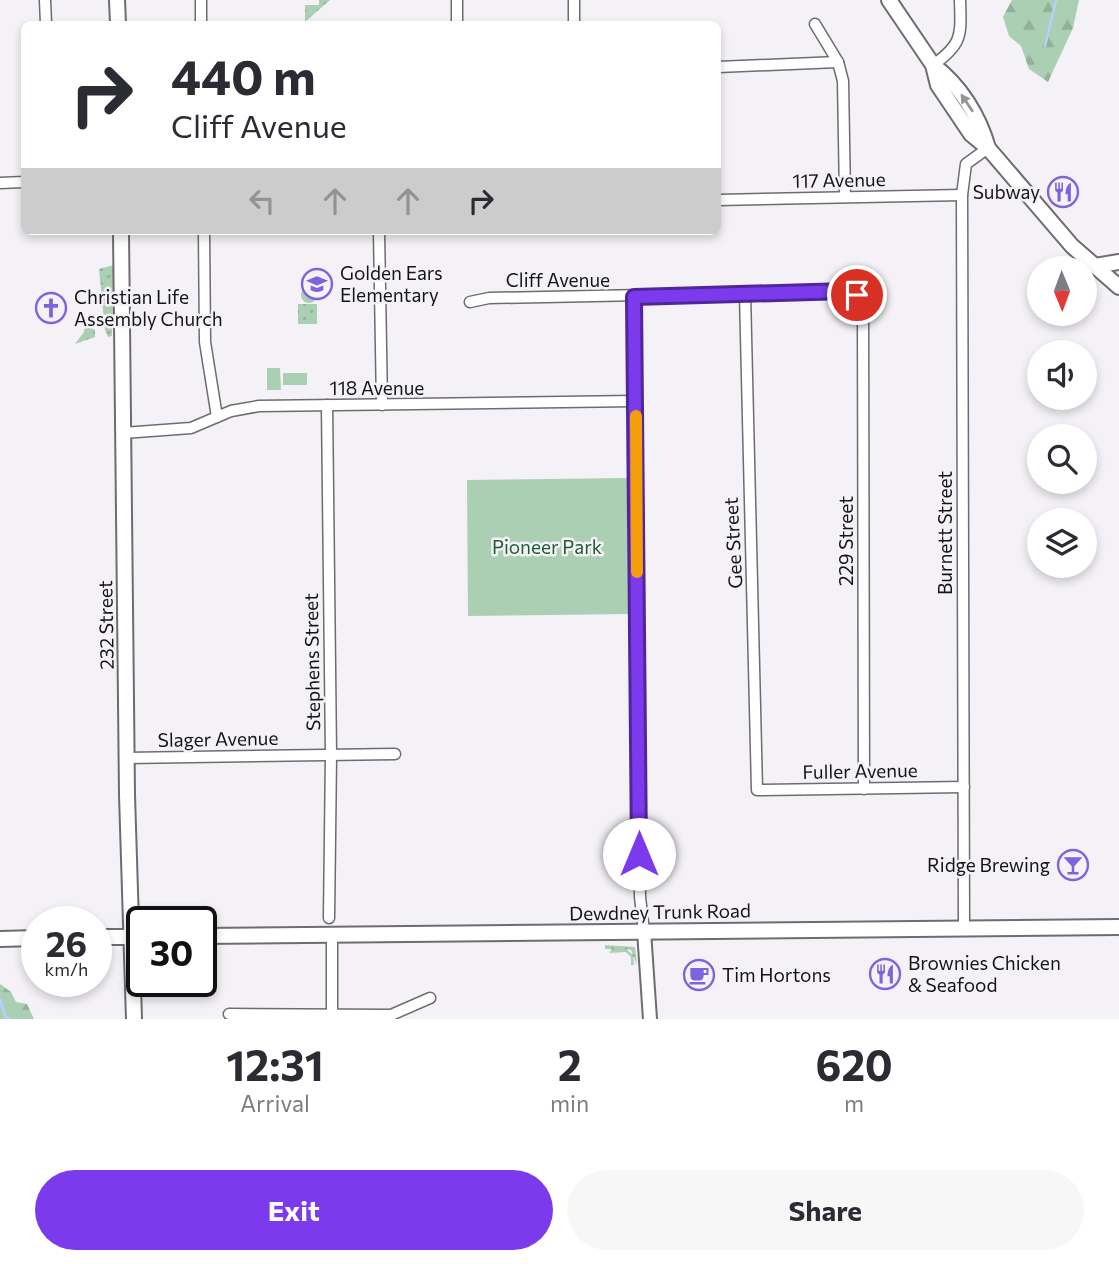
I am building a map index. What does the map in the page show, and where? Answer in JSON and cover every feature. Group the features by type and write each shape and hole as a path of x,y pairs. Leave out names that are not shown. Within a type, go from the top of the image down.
{"main road":[{"path":"117,0 118,21"},
{"path":"889,0 933,65 938,85 971,134 988,148 1033,204 1085,256"},
{"name":"232 Street","path":"121,235 126,758 135,906"},
{"path":"1097,266 1119,262"},
{"path":"1097,268 1119,287"},
{"name":"Dewdney Trunk Road","path":"217,936 1119,927"},
{"path":"0,939 21,938"},
{"name":"232 Street","path":"134,1019 135,997"}],"street":[{"path":"46,0 46,21"},
{"path":"201,0 201,21"},
{"path":"457,0 457,21"},
{"path":"574,0 574,21"},
{"path":"933,65 957,45 961,33 960,0"},
{"path":"814,24 838,62 843,81 845,197"},
{"path":"721,67 838,62"},
{"name":"Burnett Street","path":"964,929 962,195 966,164 988,148"},
{"path":"0,183 21,183"},
{"name":"117 Avenue","path":"721,200 962,195"},
{"path":"204,235 205,342 217,417"},
{"path":"379,235 383,405"},
{"name":"Cliff Avenue","path":"470,302 489,298 847,291 857,295"},
{"name":"Gee Street","path":"745,294 757,790"},
{"name":"229 Street","path":"857,295 863,306 864,789"},
{"path":"634,297 640,897 650,1019"},
{"name":"118 Avenue","path":"123,433 182,429 259,406 635,401"},
{"name":"Stephens Street","path":"327,405 331,755 329,918"},
{"name":"Slager Avenue","path":"126,758 394,754"},
{"name":"Fuller Avenue","path":"757,790 964,787"},
{"path":"332,936 332,1015"},
{"path":"229,1014 391,1015 430,998"}],"green space":[{"path":"319,0 330,0 305,21 305,5 319,5"},
{"path":"1012,0 1079,0 1073,28 1048,82 1029,69 1021,46 1009,36 1003,17"},
{"path":"114,265 112,336 108,337 99,269"},
{"path":"306,287 312,287 317,295 315,301 306,303 301,298 301,292"},
{"path":"298,304 317,304 317,324 298,324"},
{"path":"85,324 95,330 95,337 75,344 84,332"},
{"path":"267,368 280,368 281,390 267,390"},
{"path":"283,373 307,373 307,385 283,385"},
{"name":"Pioneer Park","path":"627,478 628,614 468,616 467,480"},
{"path":"605,945 635,947 637,965 633,955 634,965 631,965 631,957 626,952 609,953 612,949 605,949"},
{"path":"0,984 11,992 16,1002 27,1004 34,1019 0,1019"}],"waterway":[{"path":"1045,46 1056,0"},
{"path":"0,999 5,1016 10,1019"}],"slow traffic":[{"path":"636,416 637,572"}],"place":[{"name":"Subway","path":"1063,192"},
{"name":"Golden Ears Elementary","path":"317,284"},
{"name":"Christian Life Assembly Church","path":"51,308"},
{"name":"Ridge Brewing","path":"1073,865"},
{"name":"Brownies Chicken & Seafood","path":"885,974"},
{"name":"Tim Hortons","path":"699,975"}],"route":[{"path":"639,854 634,297 847,291 857,295"}]}
